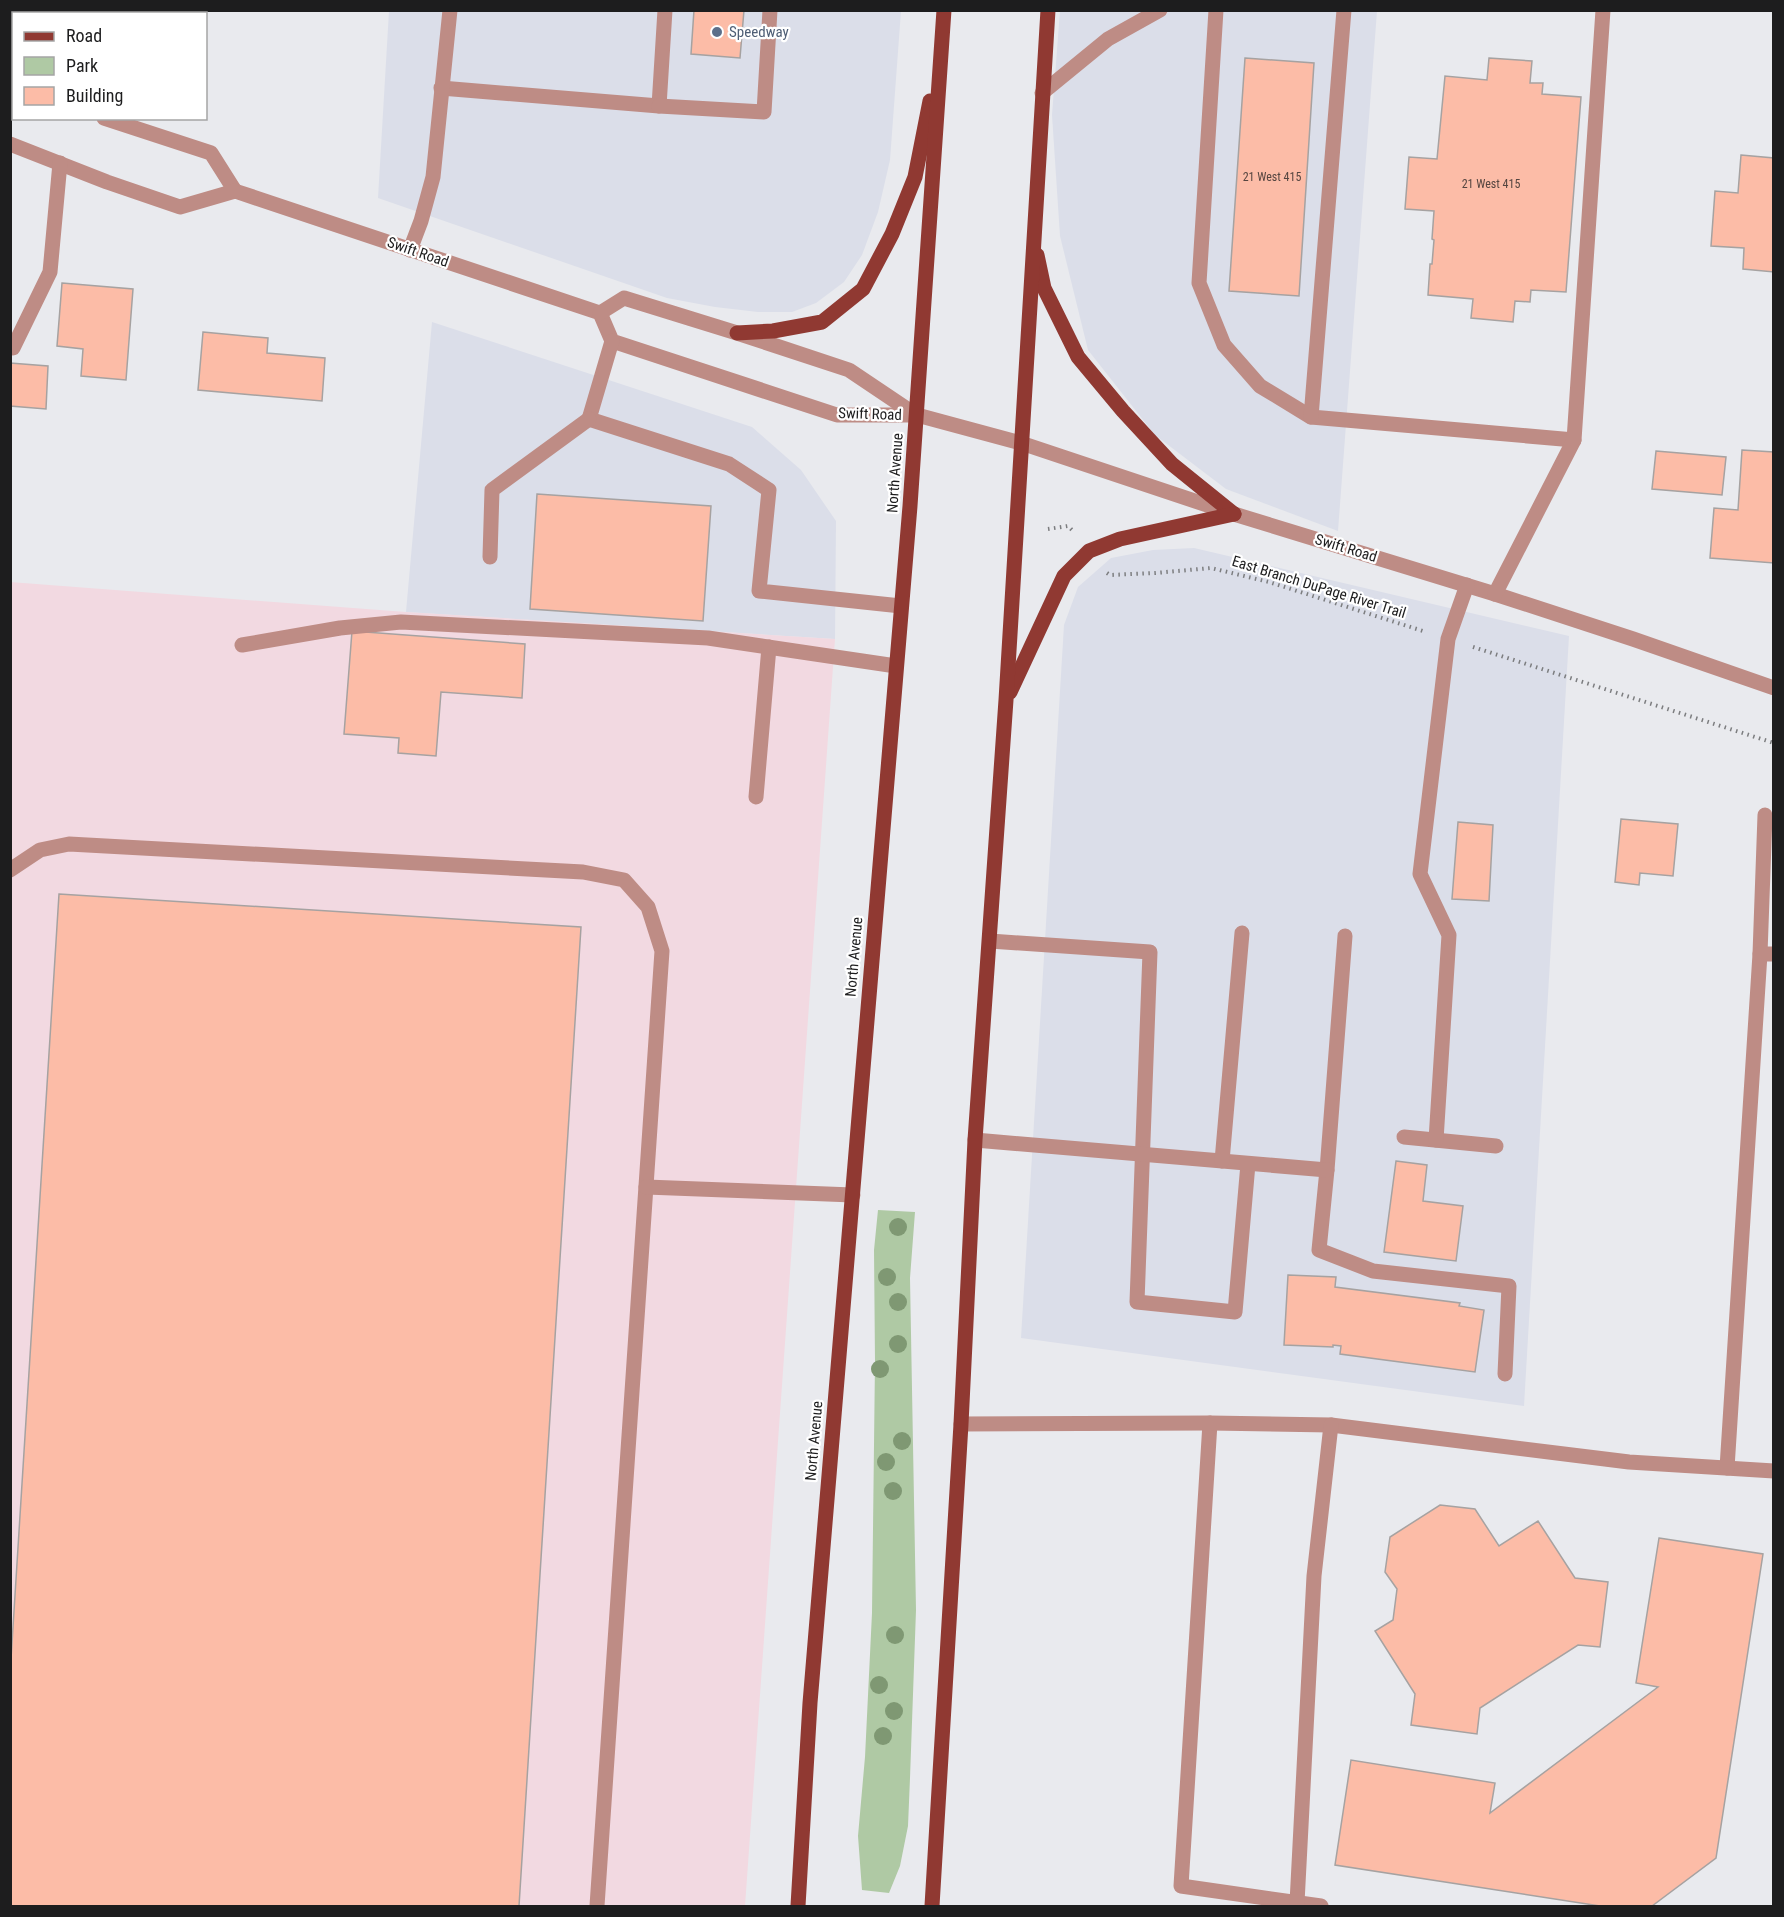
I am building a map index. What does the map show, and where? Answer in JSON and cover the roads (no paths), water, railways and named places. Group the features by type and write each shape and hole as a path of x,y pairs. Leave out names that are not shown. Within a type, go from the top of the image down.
{"main road":[{"name":"North Avenue","path":"798,1906 810,1703 917,415 944,10"},
{"path":"932,1906 961,1424 975,1140 1006,700 1048,10"},
{"path":"738,333 772,331 822,322 863,288 892,234 915,177 942,42"},
{"path":"1033,236 1044,288 1078,357 1123,411 1172,464 1234,514"},
{"path":"1006,700 1064,576 1089,551 1120,539 1234,514"}],"street":[{"path":"410,250 421,221 432,177 450,10"},
{"path":"659,106 665,10"},
{"path":"441,88 764,112 770,10"},
{"path":"1042,93 1108,39 1160,10"},
{"path":"1216,10 1199,283 1224,345 1260,386 1311,417 1574,440"},
{"path":"1311,417 1344,10"},
{"path":"1495,594 1574,440 1602,10"},
{"path":"10,144 180,207 235,191 211,153 110,120"},
{"path":"13,348 50,272 60,163"},
{"name":"Swift Road","path":"235,191 600,314 624,298 738,333 849,370 917,415"},
{"path":"490,557 492,490 589,419 612,341 600,314"},
{"name":"Swift Road","path":"612,341 837,415 917,415 1021,443 1234,514 1495,594 1773,688"},
{"path":"589,419 729,464 769,490 759,591 902,606"},
{"path":"1436,1140 1449,935 1420,874 1448,639 1467,585"},
{"path":"242,645 340,628 401,622 708,638 897,666"},
{"path":"756,797 768,647"},
{"path":"1727,1468 1767,954 1765,815"},
{"path":"10,870 40,850 69,844 583,872 624,880 648,907 662,951 597,1906"},
{"path":"1222,1161 1242,933"},
{"path":"1345,936 1319,1250 1373,1271 1509,1286 1505,1374"},
{"path":"990,941 1150,952 1137,1302 1235,1312 1248,1164"},
{"path":"1404,1137 1496,1146"},
{"path":"975,1140 1327,1170"},
{"path":"646,1187 853,1195"},
{"path":"1210,1423 1181,1886 1321,1906"},
{"path":"961,1424 1331,1425 1629,1462 1773,1471"},
{"path":"1297,1903 1314,1576 1331,1425"}],"place":[{"name":"Speedway","path":"717,32"}]}
